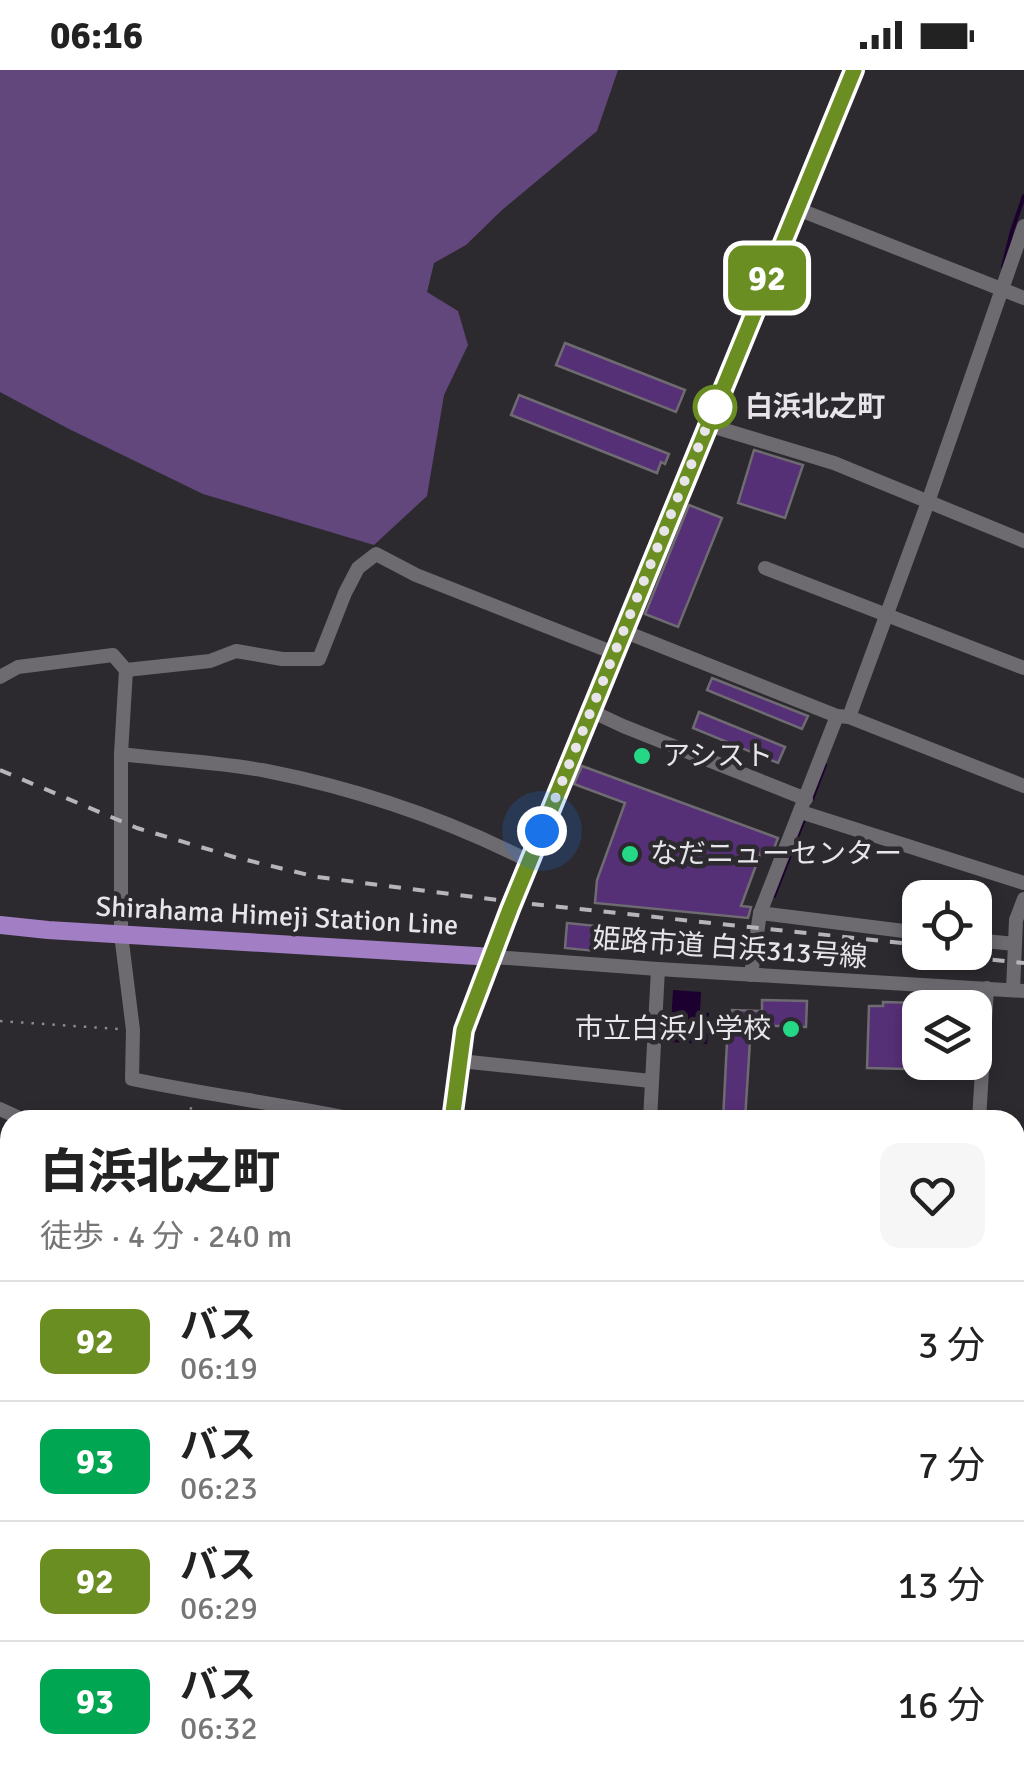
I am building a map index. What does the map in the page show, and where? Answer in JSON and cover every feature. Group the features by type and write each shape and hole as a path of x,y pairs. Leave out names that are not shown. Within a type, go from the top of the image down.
{"main road":[{"name":"Shirahama Himeji Station Line","path":"0,925 493,957 854,70"}],"street":[{"path":"795,208 1024,298"},
{"path":"752,975 760,913 887,614 928,502 997,287 1024,226"},
{"path":"708,425 834,463 1024,541"},
{"path":"126,670 210,661 236,651 282,659 319,659 358,568 376,554 416,575 614,653"},
{"path":"765,568 1024,668"},
{"path":"623,631 1024,786"},
{"path":"0,677 18,667 113,655 126,670 121,754 121,934 133,1030 132,1079 310,1110"},
{"path":"591,711 803,806 1024,883"},
{"path":"121,754 266,771 397,804 529,861"},
{"path":"1019,990 1016,920 1024,898"},
{"path":"760,913 902,931"},
{"path":"992,942 1015,944"},
{"path":"453,1110 464,1030 493,957"},
{"name":"姫路市道 白浜313号線","path":"493,957 1019,990"},
{"path":"650,1110 658,969"},
{"path":"981,1110 987,988"},
{"path":"460,1061 651,1081"}],"path":[{"path":"0,1021 133,1030"},
{"path":"191,1110 192,1092"}],"shaded area":[{"path":"0,70 618,70 597,131 466,245 434,263 427,292 458,311 468,345 444,395 427,496 374,545 203,494 0,392"},
{"path":"673,990 701,992 700,1012 709,1013 707,1044 670,1042"}],"building":[{"path":"565,343 685,390 676,412 556,365"},
{"path":"519,395 669,454 665,464 661,462 657,473 511,415"},
{"path":"754,450 803,465 785,518 738,503"},
{"path":"689,505 722,518 678,627 645,614"},
{"path":"712,678 808,716 802,729 707,690"},
{"path":"699,712 785,747 778,763 693,728"},
{"path":"582,766 778,838 771,856 761,852 741,906 751,907 748,918 595,903 597,880 625,803 574,784"},
{"path":"567,923 597,926 595,951 565,948"},
{"path":"762,1000 807,1001 806,1027 751,1025 746,1110 724,1110 732,1010 762,1011"},
{"path":"883,1002 902,1003 902,1069 867,1068 869,1006 883,1006"}],"waterway":[{"path":"1003,267 1024,196"},
{"path":"812,799 825,765"},
{"path":"774,896 805,817"}],"railway":[{"path":"0,770 137,828 317,877 902,943"},
{"path":"992,960 1024,963"}],"bus line":[{"name":"92","path":"453,1110 464,1030 510,909 854,70"}],"place":[{"name":"白浜北之町","path":"715,407"},
{"name":"アシスト","path":"642,756"},
{"name":"なだニューセンター","path":"630,854"},
{"name":"市立白浜小学校","path":"791,1029"}],"route":[{"path":"542,831 722,389 715,407"}]}
